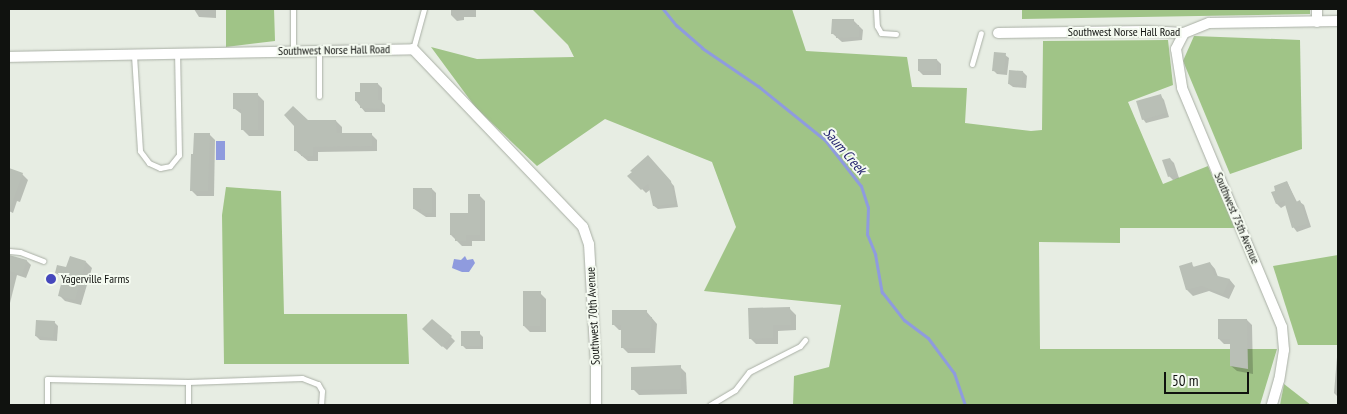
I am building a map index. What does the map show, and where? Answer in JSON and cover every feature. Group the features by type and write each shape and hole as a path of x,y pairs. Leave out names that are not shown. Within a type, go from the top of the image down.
{"street":[{"path":"1316,9 1317,22"},
{"name":"Southwest Norse Hall Road","path":"998,32 1146,31 1184,33 1210,23 1338,21"},
{"name":"Southwest 75th Avenue","path":"1184,33 1176,49 1182,88 1282,327 1284,350 1279,380 1272,405"},
{"name":"Southwest Norse Hall Road","path":"9,57 412,49"},
{"name":"Southwest 70th Avenue","path":"412,49 583,227 589,244 596,364 596,405"}],"lane":[{"path":"293,9 293,51"},
{"path":"412,49 424,9"},
{"path":"876,9 877,26 881,33 896,34"},
{"path":"972,64 981,33"},
{"path":"319,51 319,96"},
{"path":"134,54 140,151 149,164 160,168 170,166 179,154 177,53"},
{"path":"9,251 20,252 43,261"},
{"path":"710,405 735,390 749,372 800,346 805,340"},
{"path":"48,405 47,379 188,382 302,378 318,384 322,390 321,405"},
{"path":"188,382 188,405"}],"green space":[{"path":"226,9 274,9 275,41 226,47"},
{"path":"532,9 792,9 806,51 907,57 912,87 967,88 965,123 1031,131 1042,130 1043,41 1168,40 1173,85 1128,102 1163,184 1208,166 1235,228 1120,228 1120,243 1039,242 1040,349 1277,349 1260,405 793,405 794,376 829,367 841,305 704,291 736,227 712,162 605,119 537,166 476,108 431,47 477,59 574,57 568,45"},
{"path":"1022,9 1310,9 1310,14 1022,19"},
{"path":"1194,36 1300,40 1302,149 1230,174 1183,61"},
{"path":"226,187 281,191 284,314 407,314 409,364 224,364 222,215"},
{"path":"1338,255 1338,345 1298,345 1273,266"},
{"path":"1284,384 1311,405 1280,405"}],"water":[{"path":"216,141 225,141 225,160 216,160"},
{"path":"465,256 467,260 473,259 475,263 469,272 462,272 452,268 454,259 461,260"}],"building":[{"path":"832,19 854,19 854,25 859,25 859,37 836,38 836,34 831,34"},
{"path":"994,52 1006,53 1004,72 992,71"},
{"path":"918,59 937,59 937,71 918,71"},
{"path":"1009,70 1023,71 1022,85 1008,84"},
{"path":"360,83 378,83 378,100 382,100 381,109 360,108 360,101 355,101 355,92 360,92"},
{"path":"233,93 258,93 258,130 241,130 241,109 233,109"},
{"path":"1161,94 1166,113 1142,120 1136,101"},
{"path":"293,106 308,120 336,120 337,133 372,133 372,146 313,147 313,156 301,156 301,151 294,151 294,126 284,115"},
{"path":"194,133 210,133 208,191 190,191 191,154 193,154"},
{"path":"648,155 671,181 675,204 653,206 648,184 641,190 627,176"},
{"path":"1170,158 1176,174 1168,177 1162,160"},
{"path":"9,168 23,173 10,209 9,209"},
{"path":"1287,181 1296,202 1300,200 1308,224 1292,228 1284,201 1276,204 1271,192 1275,191 1274,186"},
{"path":"413,188 432,188 432,213 421,213 421,209 413,209"},
{"path":"468,194 480,194 480,235 466,235 466,241 455,241 455,235 450,235 450,213 468,213"},
{"path":"9,255 27,260 22,275 9,271"},
{"path":"70,256 86,261 75,300 58,296 63,276 55,273 57,265 66,267"},
{"path":"1192,262 1193,267 1210,262 1214,275 1230,279 1223,294 1202,286 1186,290 1179,266"},
{"path":"523,291 541,291 540,326 523,326"},
{"path":"790,307 791,325 773,325 773,338 749,339 748,308"},
{"path":"612,310 647,310 647,317 652,317 650,348 621,348 621,325 612,325"},
{"path":"432,319 452,336 442,347 422,329"},
{"path":"1218,319 1247,319 1248,369 1230,366 1230,339 1218,339"},
{"path":"36,320 55,321 53,338 35,336"},
{"path":"461,331 480,331 480,346 461,346"},
{"path":"681,365 681,389 631,390 631,367"}],"waterway":[{"name":"Saum Creek","path":"663,9 676,25 702,48 758,86 825,140 861,186 868,207 867,234 875,254 882,292 904,320 928,338 954,373 965,405"}],"place":[{"name":"Yagerville Farms","path":"51,279"}]}
